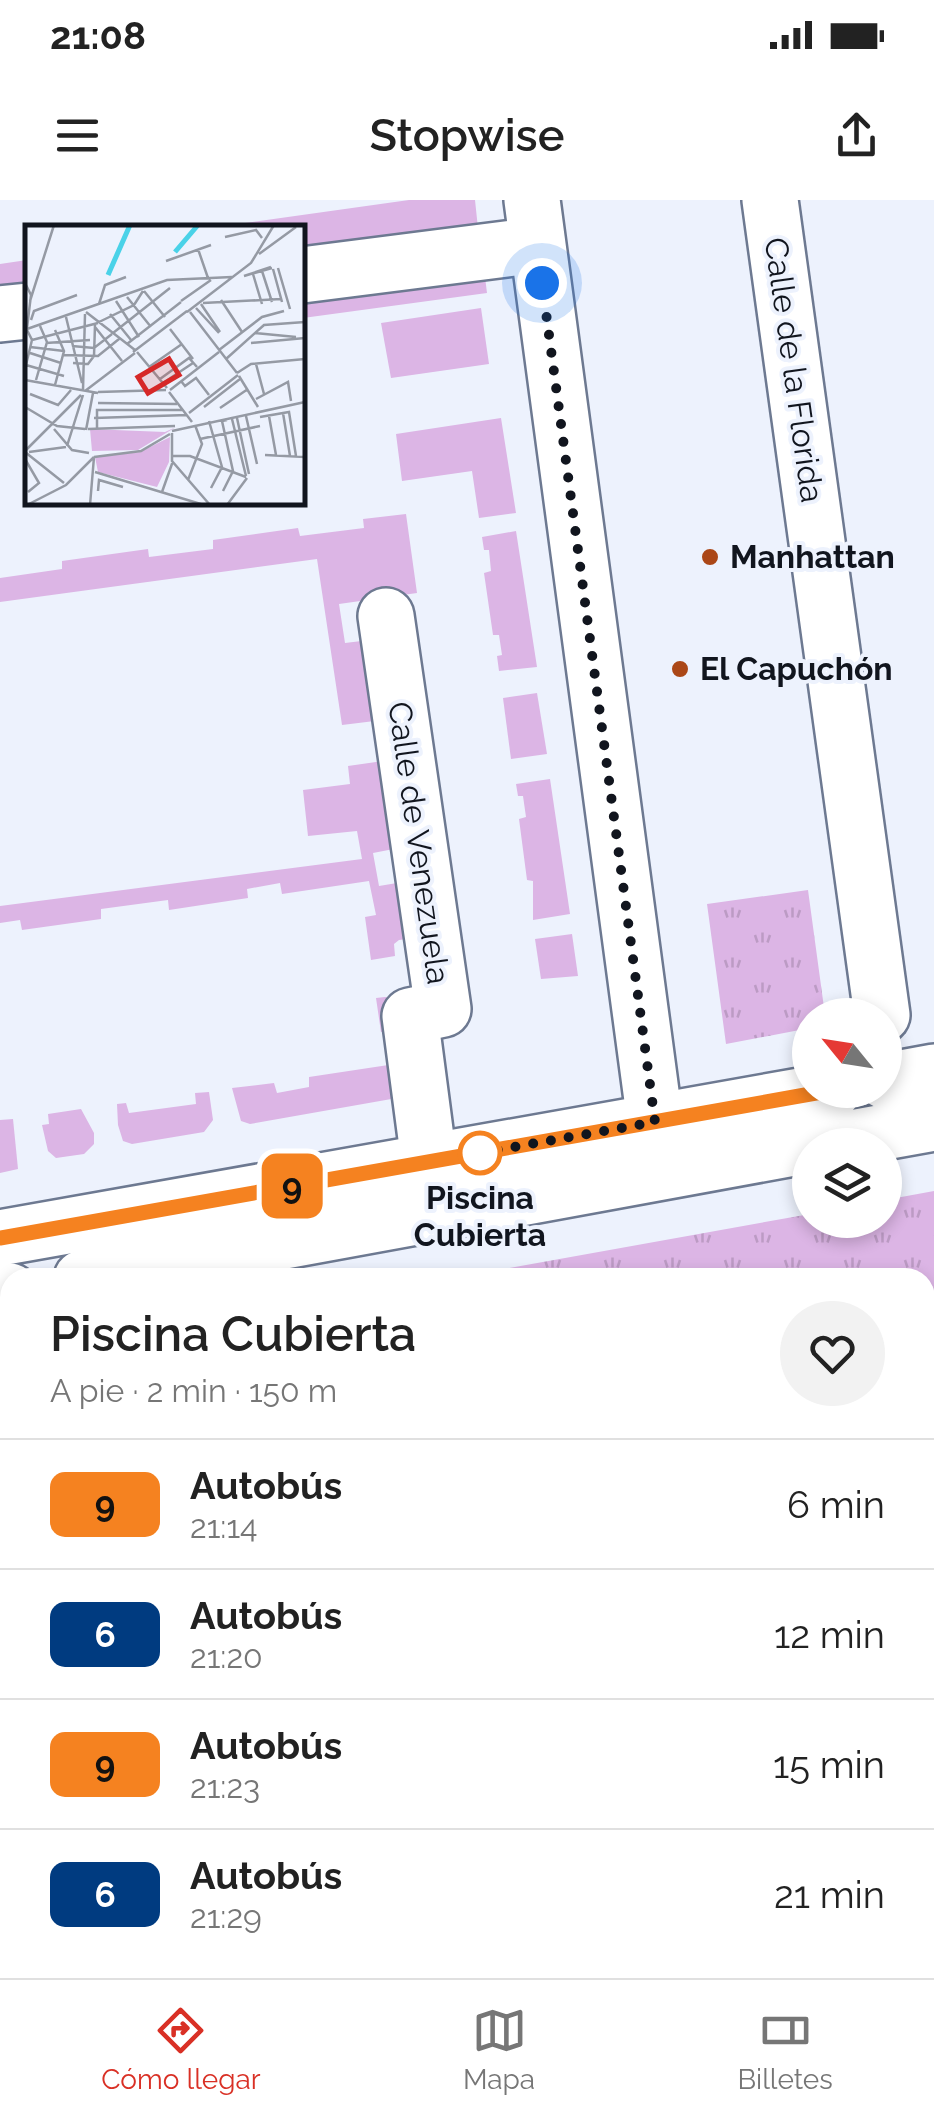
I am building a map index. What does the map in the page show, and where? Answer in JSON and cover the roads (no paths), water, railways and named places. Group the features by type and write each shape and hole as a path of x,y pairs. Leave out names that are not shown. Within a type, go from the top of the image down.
{"street":[{"name":"Calle de la Florida","path":"770,200 880,998"},
{"path":"305,274 534,222 655,1122"},
{"path":"0,314 25,311"},
{"name":"Calle de Venezuela","path":"386,616 443,1010 410,1016 430,1162"},
{"path":"0,1238 792,1098"},
{"path":"902,1129 934,1123"},
{"path":"137,1268 792,1148"}],"place":[{"name":"Manhattan","path":"710,557"},
{"name":"El Capuchón","path":"680,669"},
{"name":"Piscina Cubierta","path":"480,1153"}]}
